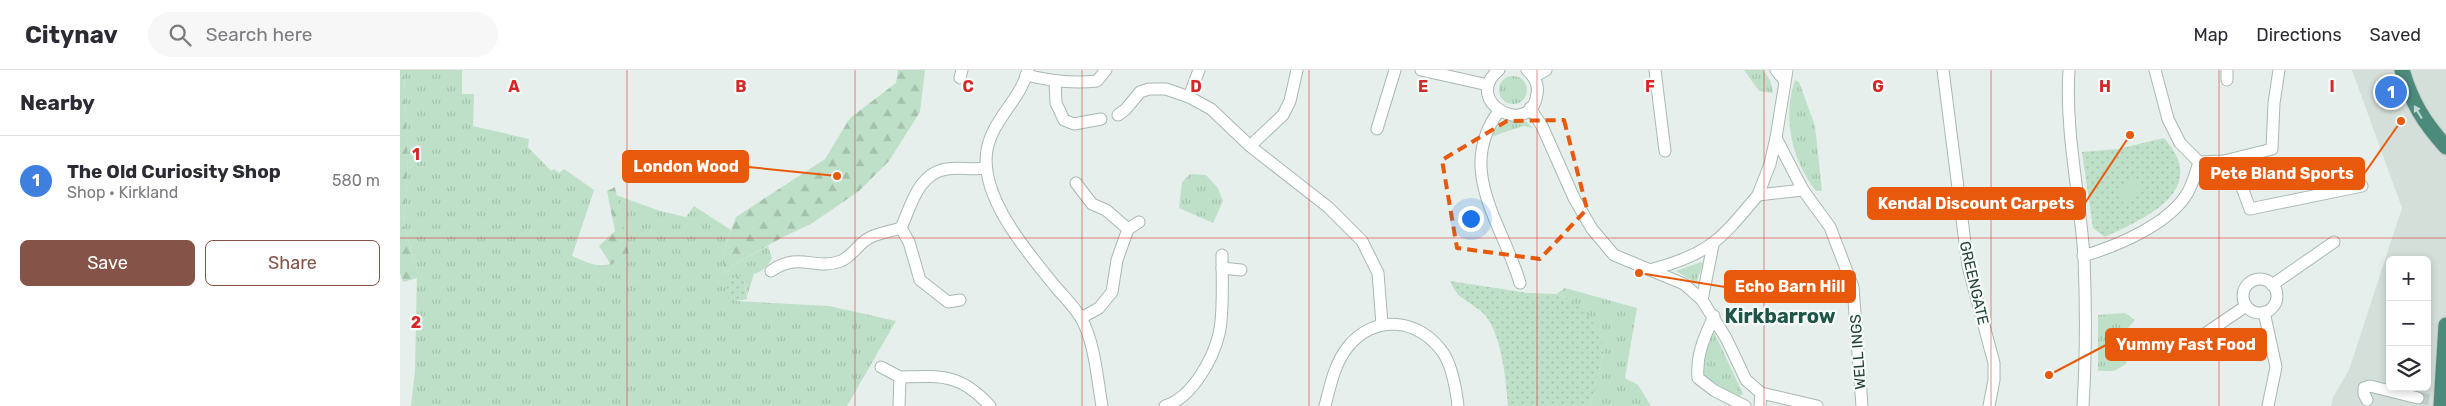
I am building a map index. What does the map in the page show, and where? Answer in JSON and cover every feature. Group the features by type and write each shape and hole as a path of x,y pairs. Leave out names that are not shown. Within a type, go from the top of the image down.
{"highway":[{"path":"2402,70 2418,113 2446,147"},
{"path":"2438,403 2446,325"}],"street":[{"path":"1102,406 1089,338 1081,318 1023,247 995,195 986,168 987,152 992,130 1014,100 1027,72 1054,81 1097,81 1106,70"},
{"path":"1189,97 1200,70"},
{"path":"1250,146 1283,115 1290,101 1297,70"},
{"path":"1377,129 1395,70"},
{"path":"1421,70 1488,85"},
{"path":"1499,70 1488,85 1490,100 1499,111 1513,115 1521,114 1530,108 1536,99 1538,91 1530,73 1546,70"},
{"path":"1656,70 1665,151"},
{"path":"1653,269 1686,260 1713,245 1758,195 1770,164 1776,138 1785,75 1776,70"},
{"name":"GREENGATE","path":"1943,70 1968,266 1994,363 1994,380 1989,406"},
{"path":"2069,70 2068,112 2084,256 2085,365 2083,406"},
{"path":"2155,70 2168,119 2180,143 2199,162 2224,161 2272,149 2274,102 2279,70"},
{"path":"1054,81 1056,103 1064,120 1074,124 1101,119"},
{"path":"1118,115 1126,110 1140,92 1149,88 1166,90 1189,97 1211,109 1250,146 1328,207 1362,241 1378,273 1382,324"},
{"path":"1530,108 1542,126 1574,198 1592,229 1614,255 1653,269 1684,284 1702,300 1714,316 1746,380 1761,393 1818,406"},
{"path":"1499,111 1485,136 1480,157 1483,192 1513,258 1520,283"},
{"name":"WELL INGS","path":"1776,138 1803,190 1830,227 1853,287 1862,406"},
{"path":"2224,161 2240,182 2250,209 2362,186"},
{"path":"2084,256 2116,246 2168,215 2188,192 2199,162"},
{"path":"772,271 782,263 802,260 825,265 843,260 871,236 900,228 920,186 931,174 947,169 972,170 986,168"},
{"path":"1076,183 1092,204 1106,210 1128,230"},
{"path":"1758,195 1803,190"},
{"path":"1081,318 1099,308 1112,292 1117,260 1128,230 1139,222"},
{"path":"900,228 910,242 920,280 948,302 960,300"},
{"path":"2272,285 2334,242"},
{"path":"1702,300 1713,245"},
{"path":"1165,406 1174,403 1200,379 1220,333 1222,255"},
{"path":"1222,268 1241,270"},
{"path":"2263,279 2272,285 2276,300 2269,309 2264,312 2254,312 2246,306 2243,295 2247,284 2263,279"},
{"path":"2182,350 2246,306"},
{"path":"2264,312 2276,367 2268,406"},
{"path":"1714,316 1696,363 1698,378 1714,391 1745,406"},
{"path":"1325,406 1332,378 1345,350 1366,330 1382,324 1402,325 1419,332 1435,343 1452,371 1458,406"},
{"path":"881,367 900,377 935,376 956,380 968,385 990,406"},
{"path":"899,406 900,377"},
{"path":"2367,400 2364,388 2370,386 2418,398"},
{"path":"1760,406 1761,393"}],"highlighted area":[{"path":"1564,120 1587,209 1540,259 1457,248 1442,160 1507,121"}],"shaded area":[{"path":"2352,70 2446,70 2446,406 2331,406 2333,397 2349,370 2386,257 2386,391 2431,391 2431,256 2386,256 2402,208"}],"green space":[{"path":"400,70 404,70 408,159 404,225 417,270 417,278 403,282 400,273"},
{"path":"404,70 462,70 462,94 474,94 473,126 529,139 528,147 551,171 554,169 559,173 564,169 594,190 572,256 596,265 608,265 629,253 616,195 660,211 686,217 694,206 731,230 722,255 725,275 733,265 768,246 772,258 763,270 754,274 747,296 744,280 736,301 829,306 896,321 847,406 411,406 415,370 417,270 404,225 408,159"},
{"path":"898,70 925,70 920,112 889,161 859,191 811,224 783,237 733,265 725,275 722,255 736,217 825,159 850,118 896,83"},
{"path":"1744,70 1763,70 1770,80 1773,93 1759,91"},
{"path":"1513,76 1523,80 1527,90 1523,100 1513,104 1503,100 1499,90 1503,80"},
{"path":"1795,80 1799,82 1815,126 1822,191 1816,191 1795,153 1789,109"},
{"path":"1514,119 1527,122 1533,128 1523,126 1491,137 1500,123"},
{"path":"2164,138 2177,156 2180,173 2177,187 2168,200 2154,211 2105,237 2093,228 2082,152 2118,149"},
{"path":"1190,174 1206,175 1218,188 1223,201 1213,223 1179,208 1182,182"},
{"path":"2135,177 2143,191 2123,203 2115,190"},
{"path":"615,187 629,253 611,265 599,246 615,231 607,191"},
{"path":"1701,262 1703,264 1696,283 1676,271"},
{"path":"740,276 744,280 747,299 736,301 728,298 726,280"},
{"path":"1450,281 1528,293 1557,294 1571,299 1590,318 1601,337 1604,352 1590,406 1508,406 1500,349 1493,328 1482,312 1458,294"},
{"path":"1565,288 1637,308 1625,378 1638,385 1651,406 1590,406 1604,352 1571,299 1557,294"},
{"path":"2125,313 2135,320 2128,328 2141,332 2143,340 2136,358 2127,355 2126,364 2114,371 2098,371 2098,315"},
{"path":"1713,330 1743,394 1738,397 1705,377 1702,367"}],"tunnel":[{"path":"2418,398 2431,400"}],"place":[{"name":"The Old Curiosity Shop","path":"2391,92"},
{"name":"Pete Bland Sports","path":"2401,121"},
{"name":"Kendal Discount Carpets","path":"2130,135"},
{"name":"London Wood","path":"837,176"},
{"name":"Echo Barn Hill","path":"1639,273"},
{"name":"Yummy Fast Food","path":"2049,375"}],"district":[{"name":"Kirkbarrow","path":"1780,316"}]}
